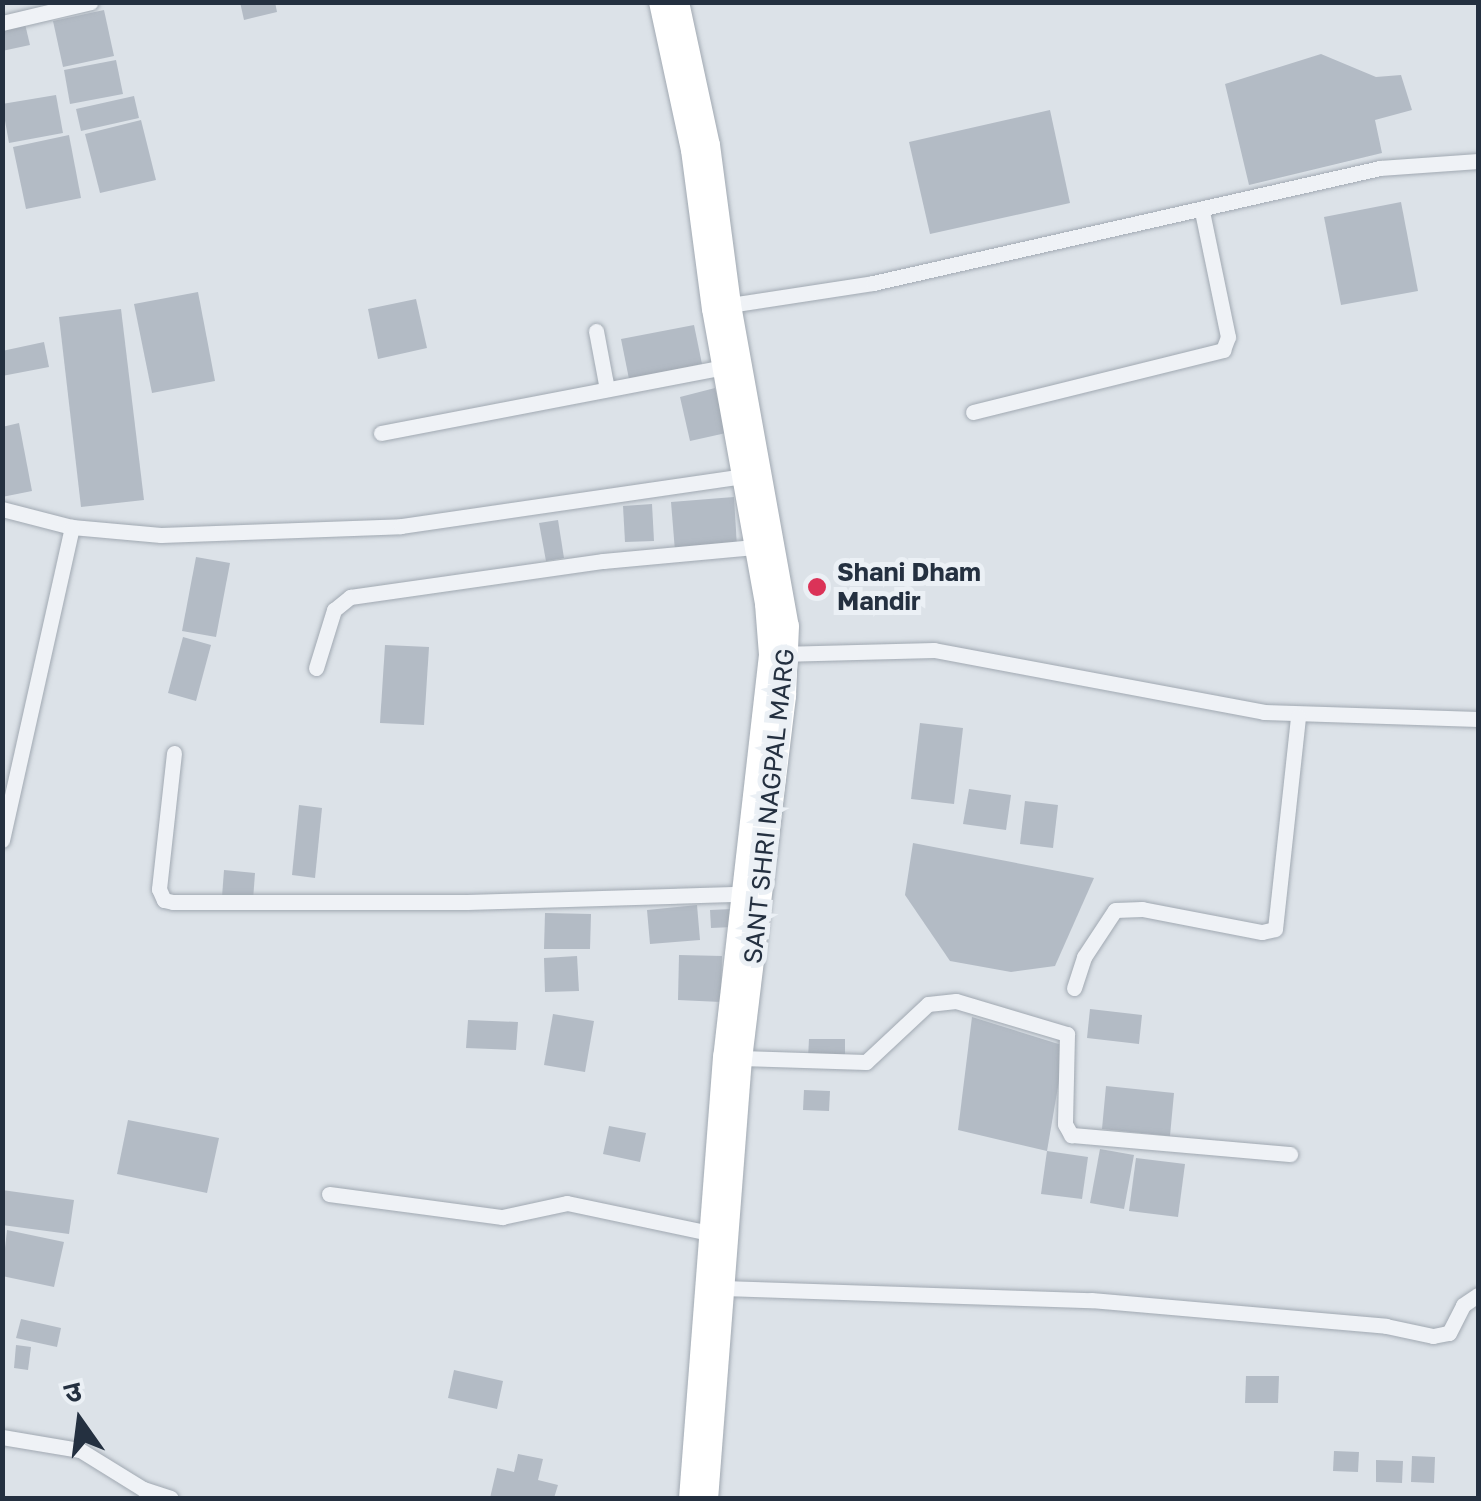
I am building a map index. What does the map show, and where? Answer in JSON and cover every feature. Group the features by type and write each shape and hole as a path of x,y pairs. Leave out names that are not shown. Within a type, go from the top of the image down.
{"main road":[{"name":"SANT SHRI NAGPAL MARG","path":"660,2 692,150 722,367 754,547 779,654 741,894 709,1233 690,1498"},
{"name":"SANT SHRI NAGPAL MARG","path":"678,2 709,145 730,305 784,600 741,1058 707,1498"}],"street":[{"path":"2,23 91,2"},
{"path":"730,305 873,283 1380,168 1478,161"},
{"path":"973,412 1223,350 1228,338 1202,211"},
{"path":"596,331 607,389"},
{"path":"381,434 722,367"},
{"path":"2,509 72,528 161,535 401,526 742,476"},
{"path":"2,840 72,528"},
{"path":"316,668 334,610 350,597 602,561 754,547"},
{"path":"779,654 934,650 1298,716 1478,719"},
{"path":"1074,988 1089,948 1115,910 1142,908 1262,932 1275,929 1298,716"},
{"path":"174,753 159,888 164,900 466,902 741,894"},
{"path":"741,1058 866,1062 928,1004 956,1001 1067,1034 1065,1124 1071,1135 1290,1154"},
{"path":"329,1194 502,1217 567,1203 709,1233"},
{"path":"723,1288 1091,1300 1386,1326 1433,1336 1449,1333 1463,1304 1478,1295"},
{"path":"2,1437 73,1448 143,1489 172,1498"}],"building":[{"path":"240,2 275,2 277,12 244,20"},
{"path":"104,10 114,56 63,67 53,21"},
{"path":"25,24 30,45 2,51 2,29"},
{"path":"1321,54 1376,77 1401,75 1412,110 1375,120 1382,153 1249,185 1225,84"},
{"path":"116,60 123,94 70,104 64,70"},
{"path":"56,95 63,133 9,143 2,104"},
{"path":"134,96 139,118 81,131 76,109"},
{"path":"1050,110 1070,203 930,234 909,142"},
{"path":"141,120 156,180 100,193 85,134"},
{"path":"69,135 81,198 26,209 13,147"},
{"path":"1401,202 1418,291 1341,305 1324,217"},
{"path":"198,292 215,381 152,393 134,304"},
{"path":"416,299 427,348 378,359 368,309"},
{"path":"121,309 144,500 81,507 59,317"},
{"path":"694,325 702,364 629,379 621,339"},
{"path":"44,342 49,367 2,376 2,351"},
{"path":"715,388 726,433 690,441 680,397"},
{"path":"19,423 32,491 2,497 2,427"},
{"path":"734,497 737,547 675,551 671,502"},
{"path":"652,504 654,541 625,542 623,506"},
{"path":"558,520 564,558 546,561 539,523"},
{"path":"196,557 230,563 216,637 182,631"},
{"path":"183,637 211,645 196,701 168,693"},
{"path":"385,645 429,647 424,725 380,723"},
{"path":"920,723 963,728 954,804 911,799"},
{"path":"969,789 1011,795 1006,830 963,824"},
{"path":"1025,801 1058,805 1053,848 1020,844"},
{"path":"299,805 322,808 315,878 292,875"},
{"path":"913,843 1094,878 1055,966 1011,972 950,961 905,895"},
{"path":"224,870 255,873 253,900 222,897"},
{"path":"697,905 700,940 650,944 647,910"},
{"path":"732,909 733,927 711,928 710,910"},
{"path":"545,913 591,914 590,949 544,949"},
{"path":"679,955 722,956 721,1002 678,1000"},
{"path":"577,956 579,991 545,992 544,958"},
{"path":"1090,1009 1142,1015 1139,1044 1087,1038"},
{"path":"553,1014 594,1021 585,1072 544,1065"},
{"path":"972,1017 1065,1046 1047,1151 958,1130"},
{"path":"468,1020 518,1022 516,1050 466,1048"},
{"path":"809,1039 845,1039 845,1058 808,1058"},
{"path":"1106,1086 1174,1093 1170,1136 1102,1129"},
{"path":"804,1090 830,1091 829,1111 803,1110"},
{"path":"128,1120 219,1138 207,1193 117,1174"},
{"path":"609,1126 646,1133 640,1162 603,1154"},
{"path":"1100,1149 1134,1155 1124,1209 1090,1203"},
{"path":"1047,1151 1088,1157 1082,1199 1041,1194"},
{"path":"1136,1158 1185,1164 1178,1217 1129,1211"},
{"path":"2,1190 74,1200 69,1234 2,1225"},
{"path":"7,1230 64,1242 54,1287 2,1276"},
{"path":"21,1319 61,1328 57,1347 16,1338"},
{"path":"16,1345 31,1347 28,1370 14,1368"},
{"path":"454,1370 503,1381 497,1409 448,1398"},
{"path":"1246,1376 1279,1376 1278,1403 1245,1403"},
{"path":"1334,1451 1359,1452 1358,1472 1333,1471"},
{"path":"518,1454 543,1459 538,1480 558,1485 554,1498 490,1498 497,1468 514,1472"},
{"path":"1412,1456 1435,1457 1434,1483 1411,1482"},
{"path":"1376,1460 1403,1461 1402,1483 1376,1482"}],"place":[{"name":"Shani Dham Mandir","path":"817,587"}]}
